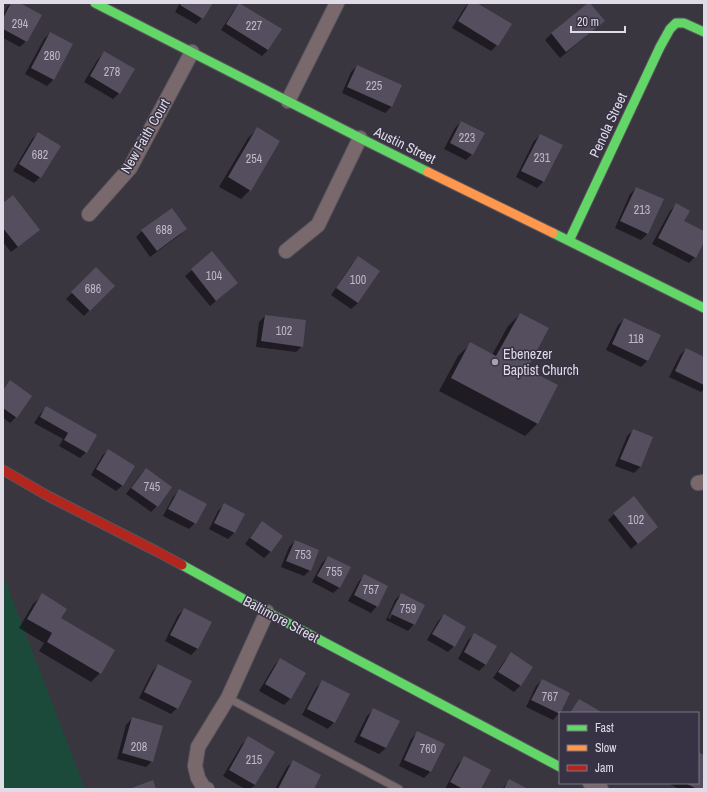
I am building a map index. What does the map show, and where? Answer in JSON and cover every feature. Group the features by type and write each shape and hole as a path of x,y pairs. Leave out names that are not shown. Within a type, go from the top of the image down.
{"street":[{"name":"Austin Street","path":"95,3 360,138 704,308"},
{"path":"288,101 337,3"},
{"name":"Penola Street","path":"569,242 660,47 670,29 676,23 684,23 704,32"},
{"name":"New Faith Court","path":"89,214 130,168 192,52"},
{"path":"286,251 318,225 360,138"},
{"name":"Baltimore Street","path":"3,470 48,496 163,555 267,612 559,766"},
{"path":"207,789 204,788 198,778 195,766 198,747 228,698 267,612"},
{"path":"592,784 601,789"}],"lane":[{"path":"228,698 399,789"}],"green space":[{"path":"3,575 85,789 3,789"}],"building":[{"path":"11,3 20,3 42,15 27,42 3,29 3,18"},
{"path":"182,3 213,3 203,19 180,5"},
{"path":"239,3 282,29 268,50 226,24"},
{"path":"469,3 477,3 512,24 498,46 458,21"},
{"path":"588,3 590,3 605,21 566,52 551,33"},
{"path":"50,32 73,44 54,80 31,68"},
{"path":"104,51 135,69 120,94 90,76"},
{"path":"357,65 402,85 392,107 347,87"},
{"path":"461,121 485,133 473,155 450,143"},
{"path":"257,127 280,141 251,191 228,177"},
{"path":"38,132 61,146 41,178 19,164"},
{"path":"540,134 563,145 544,182 521,171"},
{"path":"636,187 664,199 648,234 620,221"},
{"path":"13,195 40,230 18,247 3,228 3,203"},
{"path":"676,203 690,211 684,221 704,231 704,242 696,258 658,238"},
{"path":"172,208 187,229 157,251 141,230"},
{"path":"212,251 238,283 216,301 191,269"},
{"path":"358,256 380,271 358,303 336,288"},
{"path":"96,267 115,286 90,311 71,292"},
{"name":"Ebenezer Baptist Church","path":"520,313 549,328 527,369 558,385 538,424 451,378 470,342 496,356"},
{"path":"265,315 306,320 303,347 261,341"},
{"path":"624,318 661,335 648,361 612,344"},
{"path":"686,348 704,357 704,385 675,371"},
{"path":"10,380 32,396 17,418 3,408 3,390"},
{"path":"46,406 97,435 87,453 64,440 68,433 40,417"},
{"path":"633,429 653,437 641,467 620,459"},
{"path":"108,449 135,466 123,486 96,469"},
{"path":"146,468 172,487 158,507 131,488"},
{"path":"179,489 207,504 196,524 168,509"},
{"path":"634,496 658,527 638,544 613,513"},
{"path":"224,503 245,514 235,533 214,523"},
{"path":"262,521 283,536 271,552 250,538"},
{"path":"295,540 319,550 311,571 286,561"},
{"path":"328,556 351,567 340,588 317,576"},
{"path":"364,574 388,586 378,607 354,595"},
{"path":"42,593 67,609 61,618 115,650 101,674 47,642 52,633 27,619"},
{"path":"401,593 425,605 415,625 391,614"},
{"path":"184,608 212,622 198,649 170,635"},
{"path":"444,614 466,627 455,647 432,634"},
{"path":"474,633 497,646 486,665 464,652"},
{"path":"511,652 533,667 521,686 498,672"},
{"path":"280,658 306,673 291,699 265,684"},
{"path":"158,664 192,681 178,709 144,692"},
{"path":"542,679 570,693 559,714 531,700"},
{"path":"322,680 350,694 335,723 307,709"},
{"path":"579,699 601,712 571,712"},
{"path":"373,708 400,721 386,748 360,736"},
{"path":"132,717 163,726 153,762 122,753"},
{"path":"417,731 445,744 431,772 404,760"},
{"path":"248,736 275,752 255,785 229,770"},
{"path":"699,752 704,755 704,789 697,789 687,784 699,784"},
{"path":"464,756 491,770 481,789 463,789 450,782"},
{"path":"293,760 321,775 314,789 278,789"},
{"path":"509,779 528,789 504,789"},
{"path":"153,780 156,789 129,789"}],"traffic: fast":[{"path":"95,3 428,172"},
{"path":"569,241 660,47 670,29 676,23 684,23 704,32"},
{"path":"553,233 704,308"},
{"path":"182,565 267,612 559,766"}],"traffic: slow":[{"path":"428,172 553,233"}],"traffic: jam":[{"path":"3,470 48,496 182,565"}],"place":[{"name":"Ebenezer Baptist Church","path":"495,362"}]}
